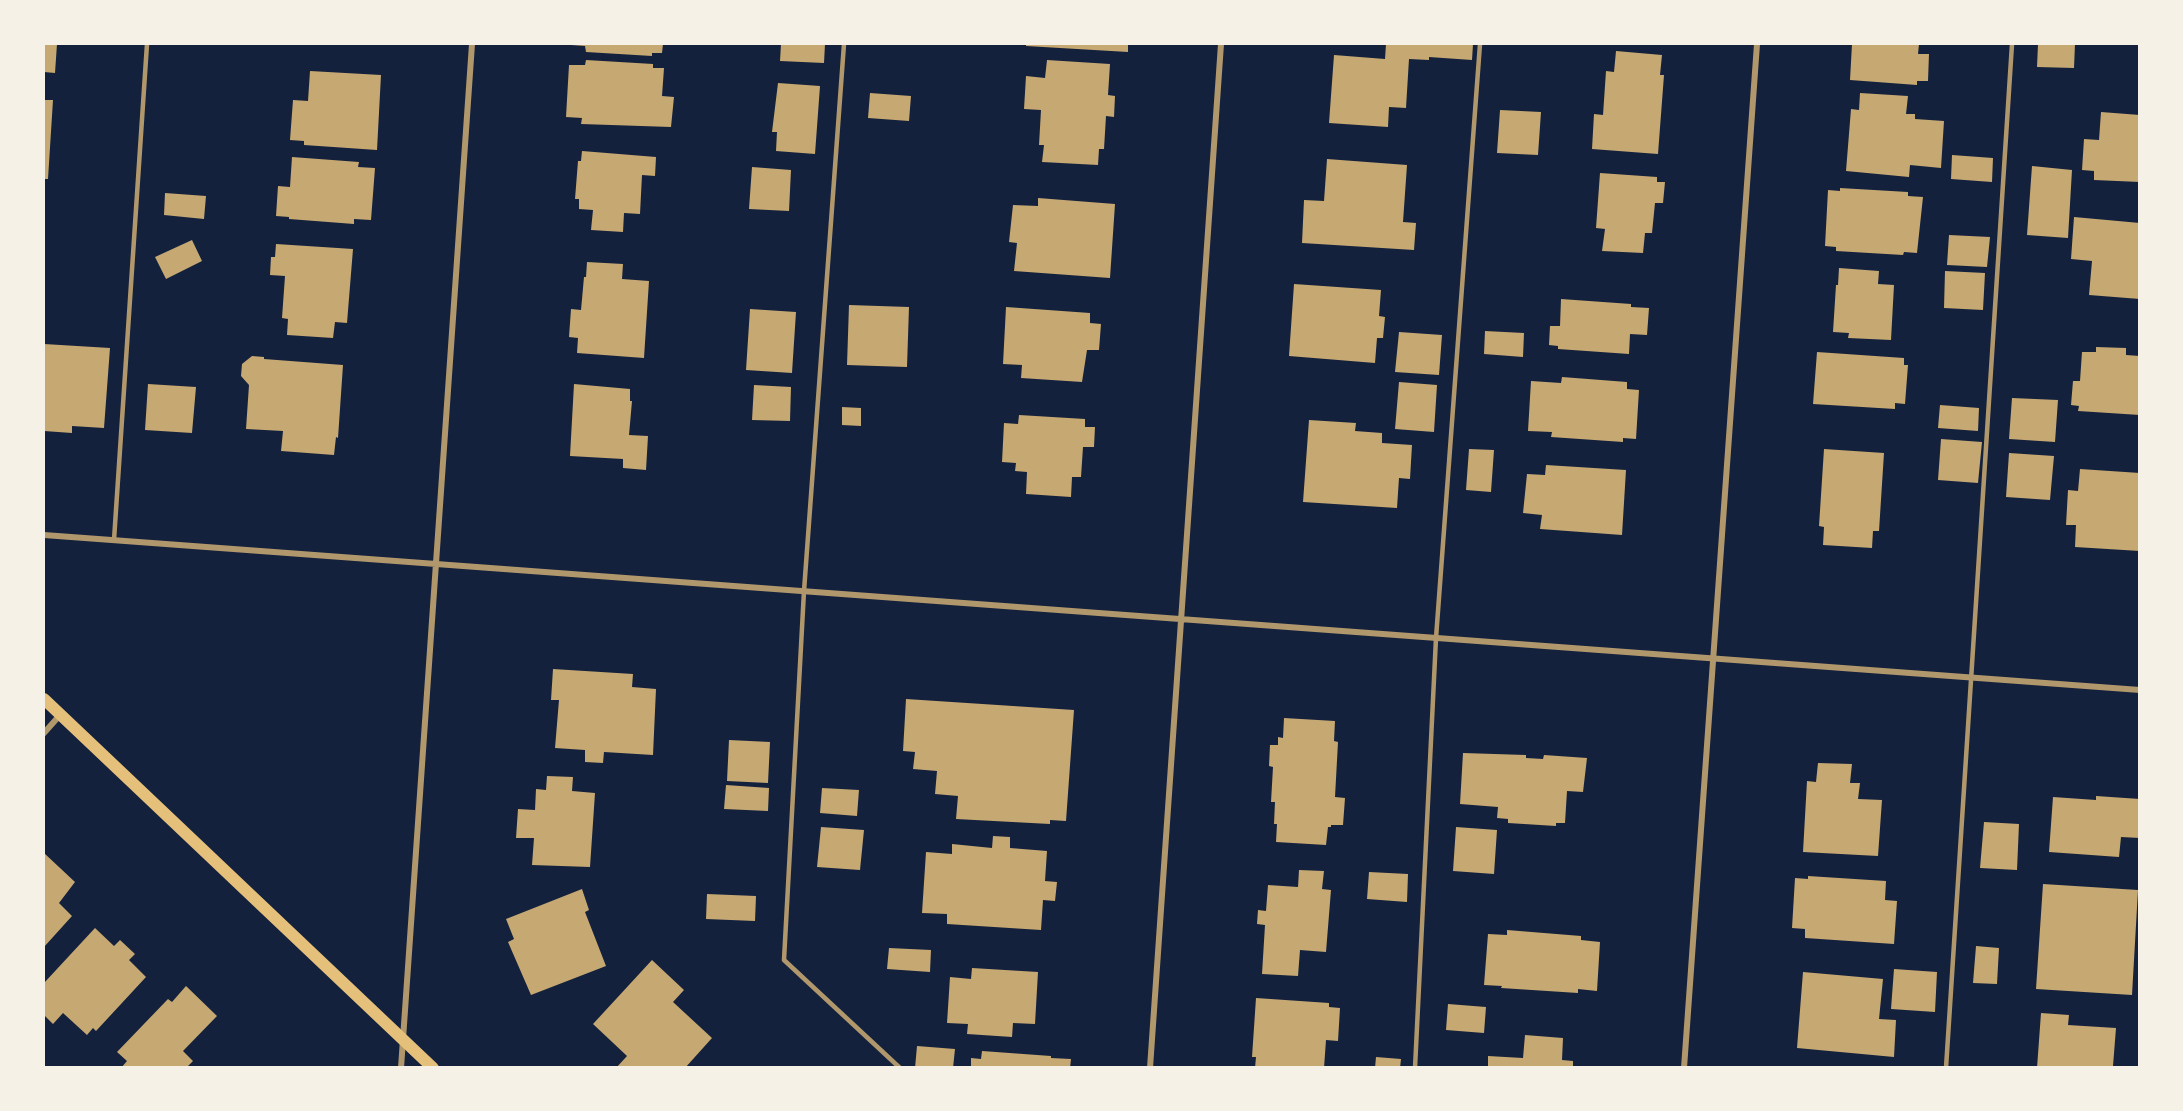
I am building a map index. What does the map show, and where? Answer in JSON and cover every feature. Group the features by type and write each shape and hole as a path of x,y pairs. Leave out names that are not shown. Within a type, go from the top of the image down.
{"main road":[{"path":"44,699 433,1068"}],"street":[{"path":"401,1068 472,44"},
{"path":"1150,1068 1221,44"},
{"path":"1684,1068 1757,44"},
{"path":"44,535 2139,690"},
{"path":"44,733 60,715"}],"lane":[{"path":"114,540 147,44"},
{"path":"844,44 804,591 784,960 900,1068"},
{"path":"1415,1068 1436,638 1480,44"},
{"path":"1946,1068 2012,44"}],"building":[{"path":"44,44 57,44 55,73 44,72"},
{"path":"571,44 663,44 662,53 652,53 652,56 586,52 585,46"},
{"path":"781,44 825,44 824,63 780,61"},
{"path":"1026,44 1128,44 1128,52 1026,46"},
{"path":"1386,44 1473,44 1472,60 1429,57 1429,60 1409,59 1406,108 1389,107 1388,127 1329,123 1334,55 1385,59"},
{"path":"1852,44 1919,44 1918,54 1929,54 1928,81 1917,81 1917,85 1850,80"},
{"path":"2038,44 2075,44 2074,68 2037,67"},
{"path":"1616,51 1662,55 1660,75 1664,75 1658,154 1592,149 1594,114 1603,115 1606,71 1614,72"},
{"path":"586,60 653,64 653,68 664,68 662,96 674,97 671,127 581,124 582,118 566,117 569,65 585,65"},
{"path":"1047,60 1110,64 1108,95 1115,96 1114,117 1106,116 1104,149 1099,149 1098,165 1042,162 1044,145 1039,145 1041,110 1024,109 1026,76 1045,78"},
{"path":"310,71 381,75 377,150 304,145 304,141 290,140 293,100 308,101"},
{"path":"778,83 820,86 815,154 776,151 777,132 772,132"},
{"path":"870,93 911,96 909,121 868,118"},
{"path":"1860,93 1908,96 1906,114 1915,114 1915,119 1944,121 1941,168 1910,165 1909,177 1846,171 1851,109 1859,110"},
{"path":"44,100 53,100 48,179 44,179"},
{"path":"1500,110 1541,112 1538,155 1497,153"},
{"path":"2101,112 2140,115 2140,182 2094,180 2094,171 2082,170 2084,139 2099,140"},
{"path":"582,151 656,157 655,176 642,175 640,214 624,213 623,232 591,230 593,210 579,209 579,199 575,199 578,161 581,161"},
{"path":"1952,155 1993,158 1992,182 1951,179"},
{"path":"292,157 359,162 358,167 375,168 371,220 354,219 354,224 276,216 278,186 290,187"},
{"path":"1327,159 1407,165 1403,222 1416,223 1414,250 1302,243 1304,200 1324,201"},
{"path":"2032,166 2072,170 2068,238 2027,235"},
{"path":"752,167 791,170 789,211 749,209"},
{"path":"1600,173 1657,177 1657,182 1665,182 1663,203 1655,203 1652,233 1645,233 1643,253 1602,251 1605,229 1596,228"},
{"path":"1840,188 1908,192 1908,196 1923,197 1917,253 1904,252 1903,255 1836,251 1836,247 1825,246 1828,190 1840,191"},
{"path":"165,193 206,196 204,219 164,215"},
{"path":"1038,198 1115,204 1110,278 1014,271 1017,243 1009,242 1013,205 1038,206"},
{"path":"2074,217 2140,223 2140,299 2089,295 2092,261 2071,259"},
{"path":"1949,235 1990,237 1987,267 1947,265"},
{"path":"192,240 202,261 166,279 155,257"},
{"path":"276,244 353,249 347,323 335,322 333,338 287,335 288,319 282,318 285,276 270,275 271,257 275,257"},
{"path":"587,262 623,264 622,279 649,281 644,358 577,353 578,338 569,337 571,309 581,310"},
{"path":"1839,268 1879,271 1878,284 1894,285 1891,340 1848,338 1849,333 1833,332"},
{"path":"1945,271 1985,273 1983,310 1944,308"},
{"path":"1294,284 1381,290 1379,316 1385,317 1383,338 1377,338 1375,363 1289,356"},
{"path":"1561,299 1631,304 1631,307 1649,308 1647,335 1630,334 1629,354 1558,349 1558,346 1549,345 1550,326 1560,326"},
{"path":"849,305 909,307 907,367 847,365"},
{"path":"1006,307 1090,313 1090,323 1101,324 1099,350 1087,350 1082,382 1021,378 1022,365 1003,364"},
{"path":"750,309 796,312 792,373 746,370"},
{"path":"1485,331 1524,333 1523,357 1484,354"},
{"path":"1399,332 1442,335 1439,375 1395,372"},
{"path":"44,344 110,348 104,428 72,426 72,433 44,431"},
{"path":"2096,347 2126,348 2126,355 2140,356 2140,415 2078,411 2079,406 2071,405 2073,381 2080,381 2082,352 2096,352"},
{"path":"1817,352 1904,358 1904,365 1908,365 1905,404 1895,403 1895,409 1813,404"},
{"path":"252,356 264,357 264,359 343,365 338,438 336,437 334,455 281,451 283,431 246,429 249,385 241,376 242,364"},
{"path":"1562,377 1627,382 1627,389 1639,390 1636,439 1623,438 1623,442 1551,437 1552,432 1528,431 1531,381 1561,383"},
{"path":"1399,382 1437,385 1434,432 1395,429"},
{"path":"148,384 196,387 192,433 145,430"},
{"path":"574,384 630,389 630,401 632,401 629,435 648,436 646,470 623,468 623,459 570,456"},
{"path":"754,385 791,387 790,421 752,420"},
{"path":"2012,398 2058,400 2055,442 2009,439"},
{"path":"1940,405 1979,408 1978,431 1938,428"},
{"path":"842,407 861,408 861,426 842,425"},
{"path":"1019,415 1085,419 1085,427 1095,427 1094,447 1083,447 1081,477 1072,477 1071,497 1026,494 1027,472 1015,471 1016,463 1002,462 1004,423 1018,424"},
{"path":"1309,420 1356,423 1355,431 1382,433 1382,443 1412,445 1410,479 1399,478 1397,508 1303,502"},
{"path":"1941,439 1982,442 1978,483 1938,480"},
{"path":"1469,449 1494,450 1491,492 1466,490"},
{"path":"1824,449 1884,453 1879,531 1873,531 1872,548 1823,545 1824,527 1819,526"},
{"path":"2009,453 2054,456 2050,500 2006,497"},
{"path":"1546,465 1626,470 1622,535 1540,529 1542,515 1523,513 1527,474 1545,475"},
{"path":"2080,469 2140,473 2140,551 2075,547 2076,525 2066,525 2068,490 2078,491"},
{"path":"553,669 633,674 632,687 656,689 653,755 604,752 603,763 585,762 585,750 555,748 559,700 551,700"},
{"path":"906,699 1074,710 1066,821 1050,820 1050,824 956,819 958,796 935,794 937,771 913,769 915,752 903,751"},
{"path":"1284,718 1335,721 1334,741 1338,742 1335,797 1345,798 1343,825 1328,827 1326,845 1276,842 1275,802 1271,802 1273,767 1269,766 1270,745 1278,745 1278,737 1283,738"},
{"path":"729,740 770,742 768,783 727,781"},
{"path":"1463,753 1526,755 1526,758 1543,759 1544,755 1587,758 1583,792 1567,791 1565,823 1556,823 1556,826 1508,823 1508,819 1497,818 1498,807 1460,804"},
{"path":"1818,763 1852,764 1850,783 1860,783 1858,799 1882,800 1878,856 1803,852 1807,781 1816,782"},
{"path":"547,776 573,777 572,791 595,793 590,867 532,865 534,838 516,838 518,809 535,810 536,789 546,790"},
{"path":"726,785 769,788 768,811 724,809"},
{"path":"822,788 859,790 857,816 820,813"},
{"path":"2096,796 2140,799 2140,838 2121,837 2119,857 2049,852 2053,797 2096,800"},
{"path":"1984,822 2019,824 2017,870 1980,868"},
{"path":"821,827 864,830 860,870 817,867"},
{"path":"1456,827 1497,830 1494,874 1453,871"},
{"path":"993,836 1010,837 1010,848 1047,851 1045,881 1057,882 1055,901 1043,900 1041,930 947,924 947,914 922,913 926,852 952,854 952,844 992,848"},
{"path":"44,853 75,882 59,903 72,916 44,947"},
{"path":"1299,870 1324,871 1322,889 1331,890 1326,952 1300,950 1298,976 1262,974 1265,925 1257,924 1258,910 1266,911 1268,885 1298,887"},
{"path":"1369,872 1408,874 1407,902 1367,899"},
{"path":"1808,876 1886,881 1885,900 1897,901 1894,944 1805,938 1805,929 1792,928 1795,878 1808,879"},
{"path":"2043,884 2138,890 2132,995 2036,989"},
{"path":"582,889 589,910 585,912 606,966 531,995 508,942 514,939 506,919"},
{"path":"707,894 756,896 755,921 706,919"},
{"path":"95,928 114,946 120,940 135,954 129,960 146,977 96,1031 93,1028 87,1035 63,1013 53,1024 44,1015 44,983"},
{"path":"1507,930 1581,936 1581,940 1600,942 1597,991 1578,989 1578,993 1484,985 1488,934 1507,935"},
{"path":"1976,946 1999,948 1997,984 1973,983"},
{"path":"889,948 931,950 930,972 887,969"},
{"path":"652,960 684,990 673,1002 712,1038 685,1068 616,1068 627,1056 593,1024"},
{"path":"972,968 1038,972 1035,1024 1013,1023 1012,1037 967,1034 968,1024 947,1023 950,977 971,979"},
{"path":"1894,969 1937,972 1935,1012 1891,1009"},
{"path":"1803,972 1883,979 1879,1019 1896,1020 1894,1057 1797,1048"},
{"path":"186,986 217,1016 183,1051 193,1061 186,1068 121,1068 127,1061 117,1052 168,999 172,1002"},
{"path":"1256,998 1329,1003 1329,1007 1340,1008 1338,1041 1326,1040 1324,1068 1255,1068 1256,1057 1252,1057"},
{"path":"1448,1004 1486,1007 1484,1033 1446,1030"},
{"path":"2041,1013 2069,1015 2068,1025 2116,1028 2113,1066 2037,1068"},
{"path":"1525,1035 1563,1038 1562,1060 1573,1061 1573,1068 1488,1068 1488,1056 1523,1058"},
{"path":"917,1046 955,1049 953,1068 915,1068"},
{"path":"982,1051 1071,1059 1070,1068 971,1068 971,1058 981,1059"},
{"path":"1376,1057 1401,1059 1400,1068 1375,1068"}]}
